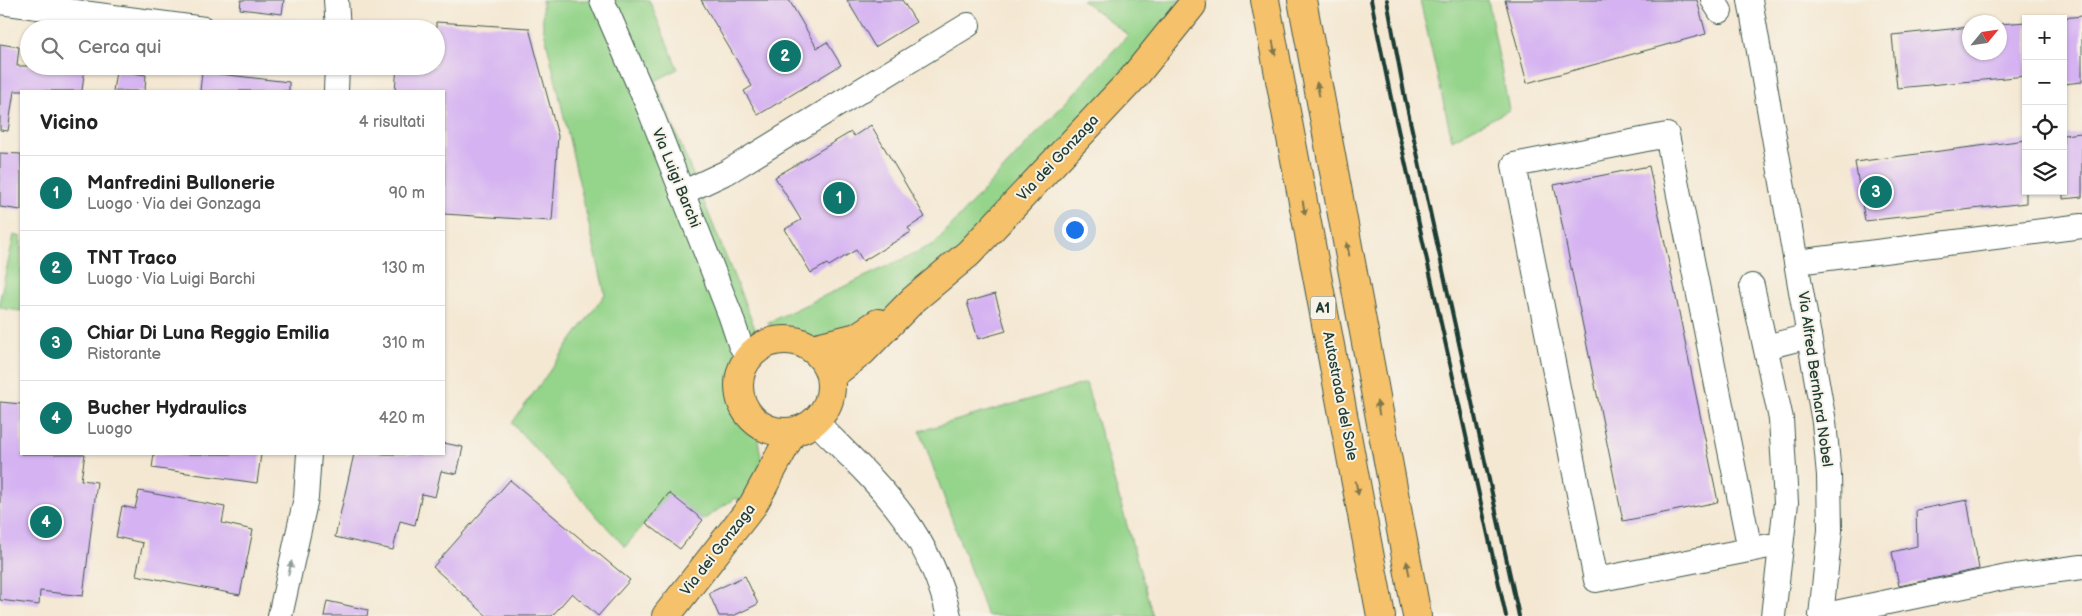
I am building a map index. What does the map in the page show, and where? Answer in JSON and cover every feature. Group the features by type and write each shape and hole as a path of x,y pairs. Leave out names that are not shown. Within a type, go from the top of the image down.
{"main road":[{"name":"Autostrada del Sole","path":"1265,0 1381,616"},
{"name":"A1","path":"1302,0 1417,616"},
{"name":"Via dei Gonzaga","path":"666,616 753,506 765,481 804,427 827,404 832,391 831,376 862,352 913,300 969,253 1134,77 1192,5"},
{"name":"Via dei Gonzaga","path":"812,348 857,337 913,300"},
{"path":"804,427 779,433 766,429 755,422 742,403 739,379 748,358 762,346 778,340 796,341 812,348 820,356 831,376"},
{"path":"755,422 765,481"}],"street":[{"path":"336,0 337,20"},
{"name":"Via Luigi Barchi","path":"602,0 651,113 740,344 748,358"},
{"name":"Via Alfred Bernhard Nobel","path":"1750,0 1824,422 1829,484 1830,530 1821,616 2007,577 2082,567"},
{"path":"0,2 136,20"},
{"path":"682,193 729,171 968,25"},
{"path":"336,90 337,75"},
{"path":"1750,550 1667,135 1514,165 1596,580 1750,550 1769,546 1781,548"},
{"path":"1797,262 2082,226"},
{"path":"1752,286 1781,419 1786,503 1774,616"},
{"path":"1766,347 1809,336"},
{"path":"804,427 886,493 915,532 930,558 949,616"},
{"path":"280,616 306,498 309,455"}],"green space":[{"path":"542,0 649,0 678,69 655,81 762,346 749,358 739,379 742,403 755,422 765,481 753,505 735,498 703,520 669,494 625,547 512,423 605,294 543,26"},
{"path":"1082,0 1193,0 969,253 857,337 796,341 767,323 934,244 1128,35"},
{"path":"1420,0 1488,0 1509,110 1452,140"},
{"path":"14,235 20,237 20,311 0,308 0,299"},
{"path":"1086,383 1153,616 987,616 920,431"}],"building":[{"path":"241,0 284,0 282,14 240,9"},
{"path":"701,0 789,0 817,48 827,42 841,65 758,115 744,91 752,86"},
{"path":"847,0 902,0 916,22 875,47"},
{"path":"1505,0 1697,0 1706,34 1527,83"},
{"path":"2082,16 2082,82 2067,84 2067,18"},
{"path":"2022,22 2022,76 1897,88 1892,35 1962,28 1962,60 2007,60 2007,23"},
{"path":"445,23 529,28 558,136 552,221 445,214 445,90 395,90 396,75 445,75"},
{"path":"0,44 19,47 17,66 20,66 20,75 84,75 82,90 14,91 8,131 0,130"},
{"path":"115,75 146,75 145,90 113,90"},
{"path":"202,75 228,75 289,82 289,90 200,90"},
{"path":"871,125 925,217 908,228 911,232 863,261 856,250 829,266 827,264 811,273 785,229 801,220 775,177 851,132 854,136"},
{"path":"2082,133 2082,197 2063,199 2063,195 2067,195 2067,135"},
{"path":"2022,141 2022,195 2026,195 2026,203 1865,221 1855,162"},
{"path":"0,153 20,154 20,210 0,207"},
{"path":"1649,166 1718,502 1623,521 1554,185"},
{"path":"995,294 1006,331 978,339 967,302"},
{"path":"0,402 20,404 20,455 85,455 81,480 97,482 83,596 40,591 39,605 0,600"},
{"path":"445,443 463,447 457,474 441,471 435,497 422,494 415,525 400,521 393,550 335,537 354,455 445,455"},
{"path":"154,455 261,455 257,483 152,468"},
{"path":"510,480 630,580 598,616 572,593 552,616 487,616 433,567"},
{"path":"139,491 225,507 222,523 253,530 240,595 136,575 143,543 116,537 122,506 135,509"},
{"path":"669,493 703,520 680,549 646,523"},
{"path":"1967,500 1979,569 1899,586 1892,552 1917,546 1916,510"},
{"path":"745,576 758,604 733,616 719,616 709,593"},
{"path":"327,601 368,610 367,616 324,616"}],"railway":[{"path":"1371,0 1506,616"},
{"path":"1387,0 1405,98 1519,616"}],"place":[{"name":"TNT Traco","path":"785,56"},
{"name":"Chiar Di Luna Reggio Emilia","path":"1876,192"},
{"name":"Manfredini Bullonerie","path":"839,198"},
{"name":"Bucher Hydraulics","path":"46,522"}]}
